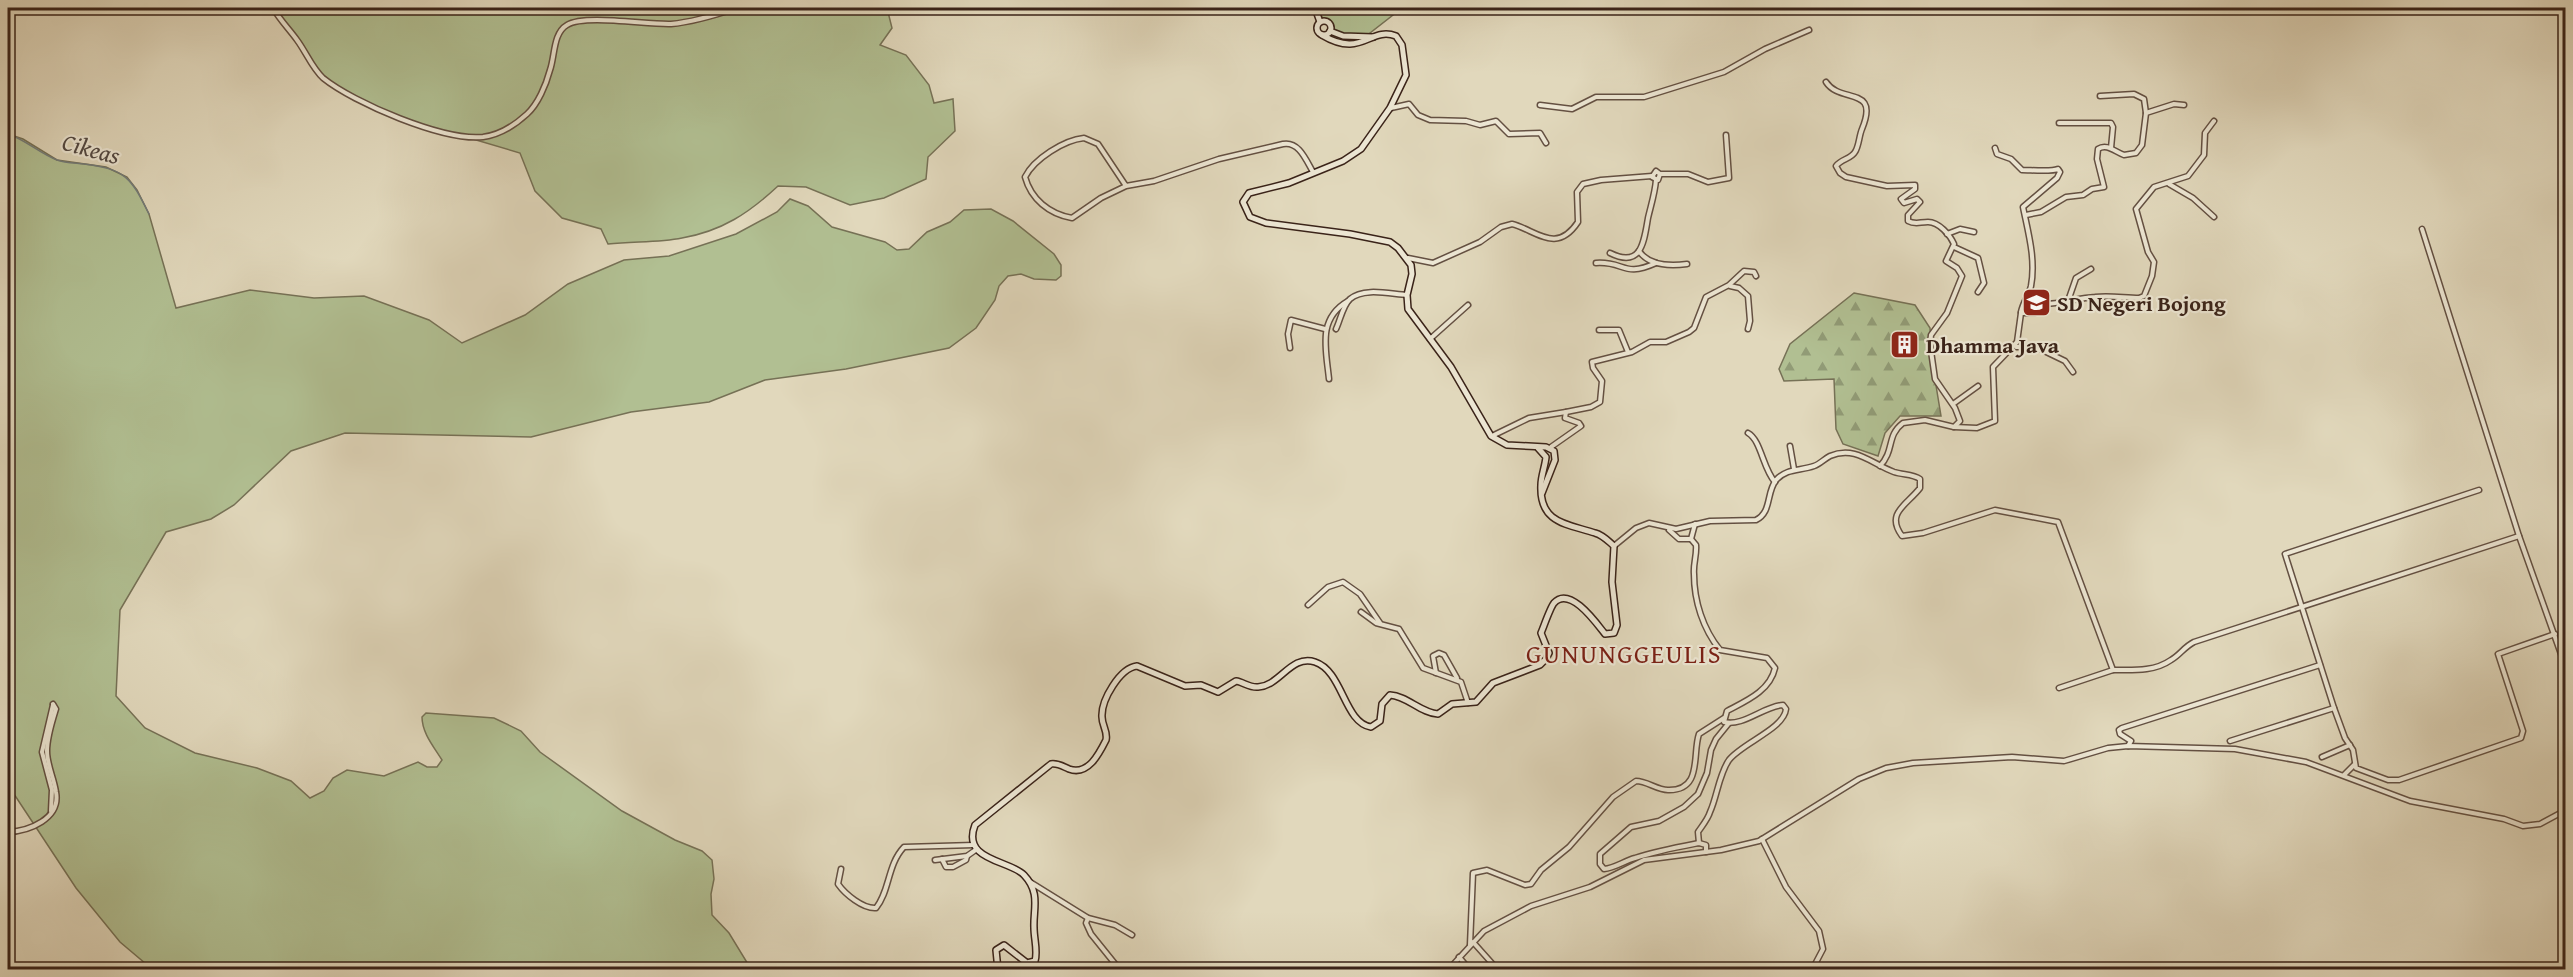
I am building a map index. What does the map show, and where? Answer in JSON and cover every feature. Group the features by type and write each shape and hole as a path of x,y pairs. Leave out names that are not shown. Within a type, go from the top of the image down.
{"main road":[{"path":"1316,8 1320,22 1317,29 1322,35 1338,42 1350,45 1365,42 1383,34 1394,35 1400,40 1403,49 1406,75 1390,108 1355,154 1289,183 1249,194 1243,202 1246,212 1255,220 1266,223 1350,234 1390,242 1408,258 1412,274 1407,305 1412,317 1451,367 1491,436 1507,445 1551,447 1554,451 1555,461 1541,494"},
{"path":"1320,22 1329,23 1330,31"},
{"path":"1322,35 1330,31 1343,36 1373,37"},
{"path":"998,969 995,953 1001,946 1008,947 1027,963 1032,964 1036,959 1033,923 1036,904 1029,882 1021,873 991,859 976,847 973,829 982,816 1027,785 1051,764 1059,764 1072,770 1082,770 1092,763 1106,740 1102,717 1105,702 1115,684 1132,666 1145,668 1185,686 1201,686 1218,692 1236,681 1255,687 1263,686 1298,663 1315,662 1329,673 1356,719 1370,727 1380,721 1382,704 1390,695 1434,714 1452,704 1478,701 1488,688 1500,680 1544,663 1548,654 1541,633 1557,601 1567,599 1574,602 1592,615 1605,634 1614,633 1617,625 1612,582 1614,546 1596,533 1559,522 1546,509 1541,494 1546,457 1538,448"}],"street":[{"path":"273,8 320,75 341,92 437,132 482,137 504,130 529,112 543,90 561,30 568,24 592,20 674,24 737,8"},
{"path":"1540,105 1572,110 1596,97 1644,97 1655,94 1724,72 1765,49 1809,30"},
{"path":"1826,82 1831,88 1859,99 1867,110 1868,117 1855,152 1836,165 1840,173 1885,185 1914,184 1915,189 1902,199 1904,203 1917,198 1920,202 1908,215 1908,221 1912,224 1935,223 1947,234 1954,247 1978,258 1984,283 1978,292"},
{"path":"2026,215 2041,212 2066,197 2083,195 2095,188 2105,187 2097,155 2100,147 2112,148 2124,155 2140,150 2146,113 2144,99 2134,94 2100,96"},
{"path":"1390,108 1408,104 1418,116 1430,120 1466,121 1480,125 1496,121 1509,134 1540,133 1546,143"},
{"path":"2146,113 2174,104 2184,105"},
{"path":"2021,313 2035,313 2043,304 2054,305 2093,297 2143,297 2152,276 2154,262 2148,252 2136,209 2154,187 2188,176 2204,155 2205,133 2214,121"},
{"path":"2059,123 2110,123 2113,127 2112,148"},
{"path":"1408,258 1433,262 1480,242 1502,227 1512,224 1536,236 1554,238 1569,231 1578,222 1577,192 1583,184 1601,180 1652,176 1656,171 1660,174 1688,174 1708,182 1729,178 1726,135"},
{"path":"1126,186 1098,144 1084,138 1070,142 1049,154 1034,165 1025,177 1032,194 1039,203 1052,211 1072,218 1101,198 1126,186 1154,181 1229,156 1289,143 1298,148 1313,172"},
{"path":"1995,148 1997,154 2011,159 2022,170 2042,169 2049,172 2059,170 2060,173 2025,204 2023,210 2030,233 2032,283 2021,313 2015,347"},
{"path":"1610,253 1626,259 1639,251 1645,235 1656,180 1660,174"},
{"path":"1652,176 1656,180"},
{"path":"2169,184 2193,198 2214,217"},
{"path":"1947,234 1960,229 1974,232"},
{"path":"2422,229 2519,536 2565,668"},
{"path":"1954,247 1946,261 1959,270 1962,278 1947,313 1931,335 1930,344 1935,379 1953,404 1960,421 1954,427"},
{"path":"1639,251 1648,260 1656,263 1671,266 1687,264"},
{"path":"1596,263 1613,264 1630,270 1656,263"},
{"path":"2068,301 2076,279 2091,269"},
{"path":"1491,436 1529,418 1591,407 1600,402 1602,381 1593,368 1592,362 1628,352 1650,342 1666,342 1689,332 1694,328 1704,299 1729,285 1744,271 1752,271 1756,276"},
{"path":"1729,285 1739,288 1748,296 1750,321 1748,329"},
{"path":"1329,379 1324,350 1325,329 1330,316 1348,300 1373,293 1407,295"},
{"path":"1336,329 1348,300"},
{"path":"1430,340 1468,305"},
{"path":"1290,348 1289,321 1325,329"},
{"path":"1599,330 1619,330 1628,352"},
{"path":"1880,466 1889,454 1891,440 1904,423 1925,420 1954,427 1977,428 1995,421 1994,367 2000,357 2015,347 2036,347 2065,361 2073,372"},
{"path":"1953,404 1978,386"},
{"path":"1551,447 1581,427 1579,423 1565,418 1566,412"},
{"path":"1748,433 1755,439 1764,465 1775,482"},
{"path":"1790,446 1794,469"},
{"path":"1668,529 1695,524 1759,519 1766,511 1775,482 1782,475 1794,469 1814,466 1830,456 1844,453 1862,455 1880,466 1899,474 1914,476 1921,481 1920,488 1898,512 1894,521 1902,536 1923,533 1995,510 2058,522 2113,670"},
{"path":"2479,490 2287,553 2285,557 2334,708 2354,753 2354,765 2358,770 2396,781 2521,738 2523,731 2498,654 2555,634"},
{"path":"1614,546 1628,533 1642,525 1655,523 1668,529 1678,539 1691,539"},
{"path":"1691,539 1695,524"},
{"path":"2059,688 2113,670 2133,671 2159,666 2169,662 2194,642 2519,536"},
{"path":"1471,944 1472,876 1475,872 1487,870 1525,885 1531,884 1541,870 1569,847 1613,797 1636,781 1668,790 1682,787 1691,779 1695,768 1699,734 1724,718 1727,711 1747,701 1764,688 1773,676 1775,668 1767,658 1720,650 1714,642 1696,598 1694,572 1696,545 1691,539"},
{"path":"1308,605 1328,587 1343,582 1360,594 1380,623"},
{"path":"1361,612 1380,623 1399,629 1421,666 1457,679"},
{"path":"1436,673 1433,657 1439,653 1444,655 1462,684 1468,703"},
{"path":"2128,746 2131,741 2120,734 2119,730 2122,728 2320,665"},
{"path":"8,832 37,825 51,813 57,802 47,752 56,709 53,704 42,752 52,790 51,813"},
{"path":"1699,843 1698,832 1710,815 1728,761 1740,749 1779,723 1786,715 1783,705 1729,723 1716,739 1698,794 1684,807 1659,821 1631,827 1599,854 1600,864 1604,868 1612,868 1640,856 1699,843 1706,845 1707,852"},
{"path":"2230,741 2334,708"},
{"path":"1724,718 1724,722 1729,723"},
{"path":"2322,757 2350,745"},
{"path":"1448,969 1484,932 1531,906 1590,887 1639,862 1738,847 1762,839 1859,779 1886,768 1913,764 1987,758 2064,760 2108,748 2128,746 2186,746 2245,750 2306,762 2410,801 2504,819 2523,826 2540,824 2565,810"},
{"path":"2344,775 2354,765"},
{"path":"1762,839 1786,887 1819,931 1823,949 1812,969"},
{"path":"841,869 838,884 842,889 868,908 876,908 882,901 885,884 895,858 904,847 976,847"},
{"path":"942,860 946,867 953,867 966,860 976,847"},
{"path":"935,860 968,856"},
{"path":"953,867 957,857"},
{"path":"1029,882 1088,918 1109,922 1132,935"},
{"path":"1088,918 1086,923 1092,934 1120,969"},
{"path":"1471,944 1498,969"},
{"path":"1460,957 1470,969"}],"green space":[{"path":"273,8 887,8 892,28 880,45 906,55 929,85 934,103 953,99 955,131 928,157 926,179 884,198 850,205 806,187 778,186 734,220 710,231 673,240 608,244 601,229 562,218 535,191 520,153 466,137 437,132 341,92 320,75"},
{"path":"1319,8 1402,8 1361,40 1342,40 1322,18"},
{"path":"8,134 23,139 57,160 106,167 127,177 137,190 149,214 176,308 250,290 314,298 364,296 429,320 462,343 525,315 568,284 624,260 669,256 736,234 777,212 790,199 808,206 832,227 885,242 897,250 909,249 927,232 950,222 964,210 991,209 1013,221 1054,254 1061,265 1061,276 1056,280 1034,279 1021,274 1008,276 999,286 995,300 976,328 949,348 846,369 765,380 709,402 631,412 531,437 345,433 291,451 234,505 211,519 166,532 120,610 116,696 145,728 195,753 257,768 291,781 310,798 324,791 333,778 347,770 384,776 418,762 427,767 437,767 442,760 424,729 422,717 426,713 494,718 521,731 540,752 622,811 675,840 702,851 712,860 714,879 711,894 712,915 729,933 751,969 152,969 120,942 76,888 8,785"},
{"path":"1854,293 1915,305 1930,328 1932,361 1941,416 1900,416 1885,433 1878,456 1843,444 1836,429 1834,379 1784,381 1779,369 1790,344"}],"waterway":[{"name":"Cikeas","path":"8,134 57,160 98,166 126,177 149,214"}],"place":[{"name":"SD Negeri Bojong","path":"2036,303"},
{"name":"Dhamma Java","path":"1905,345"}],"district":[{"name":"GUNUNGGEULIS","path":"1624,654"}]}
